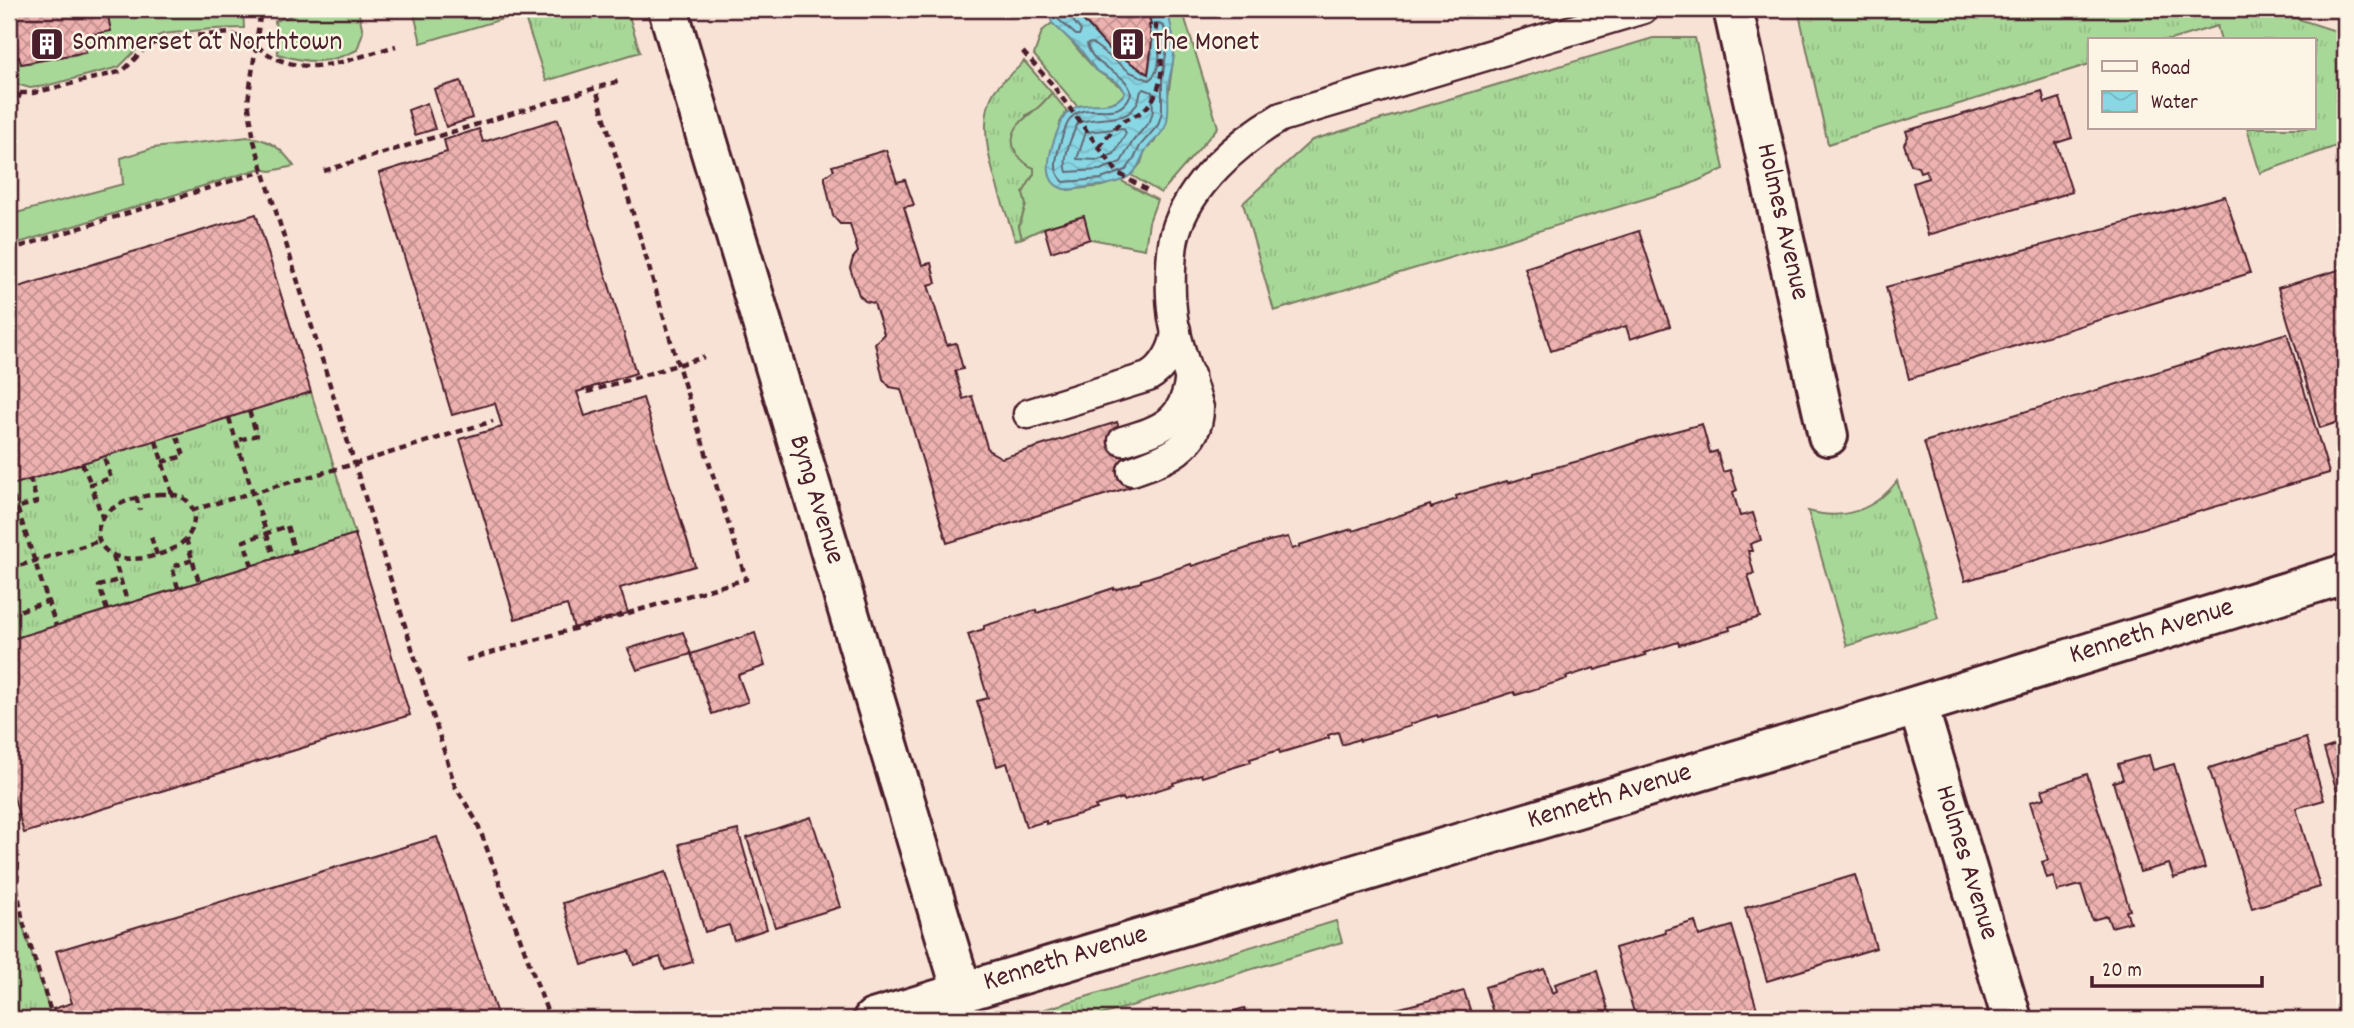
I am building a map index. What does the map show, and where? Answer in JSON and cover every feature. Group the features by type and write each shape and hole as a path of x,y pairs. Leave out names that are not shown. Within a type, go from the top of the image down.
{"street":[{"name":"Byng Avenue","path":"668,9 962,991"},
{"name":"Holmes Avenue","path":"1733,9 1828,436"},
{"name":"Kenneth Avenue","path":"873,1019 1918,706 2345,574"},
{"name":"Holmes Avenue","path":"1918,706 2012,1019"}],"lane":[{"path":"1132,471 1179,451 1191,438 1197,424 1199,408 1176,330 1171,290 1174,241 1180,219 1204,182 1229,155 1254,133 1282,117 1643,9"},
{"path":"1028,414 1148,377 1158,369 1171,351 1176,330"},
{"path":"1123,441 1155,431 1170,423 1184,402 1189,375"}],"path":[{"path":"261,9 248,101 254,141 455,786 477,822 550,1019"},
{"path":"1098,147 1117,125 1144,111 1155,94 1162,61 1151,9"},
{"path":"9,89 20,93 56,89 119,72 147,46 167,38 230,33 256,45 269,56 304,67 325,65 396,46"},
{"path":"1023,52 1125,178"},
{"path":"324,172 619,81"},
{"path":"466,660 746,579 678,365 596,89"},
{"path":"9,133 20,93"},
{"path":"9,250 264,171"},
{"path":"9,218 9,225"},
{"path":"587,392 704,357"},
{"path":"236,441 257,435 249,411"},
{"path":"229,418 275,559"},
{"path":"192,510 355,464 493,421"},
{"path":"162,462 184,456 176,434"},
{"path":"156,441 173,494"},
{"path":"91,484 111,478 104,457"},
{"path":"82,463 103,520"},
{"path":"9,510 37,502 30,479"},
{"path":"10,485 56,626"},
{"path":"173,494 184,497 192,510 193,525 186,539 170,551 134,559 113,556 103,548 98,529 114,508 136,497 173,494"},
{"path":"136,497 140,510"},
{"path":"252,566 244,541 287,526 295,553"},
{"path":"151,537 158,555"},
{"path":"186,539 199,582"},
{"path":"9,569 99,541"},
{"path":"113,556 128,604"},
{"path":"178,588 172,567 192,560"},
{"path":"107,610 99,586 121,579"},
{"path":"9,614 49,601"},
{"path":"9,828 18,859 17,888 23,922 52,1019"}],"green space":[{"path":"137,9 252,9 243,11 244,28 163,34 145,41 119,67 45,86 30,88 9,82 9,59 19,57 22,64 86,53 83,36 110,31 108,16"},
{"path":"290,9 358,9 363,32 357,50 337,58 318,61 299,60 278,54 275,21 290,16"},
{"path":"413,9 522,9 523,13 421,43"},
{"path":"522,9 627,9 640,52 546,81"},
{"path":"1167,9 1182,9 1218,127 1161,193 1131,175 1141,163 1145,150 1155,142 1168,96 1175,47"},
{"path":"1798,9 2267,9 2345,34 2345,143 2260,173 2248,130 2316,130 2316,38 2220,38 2217,26 2177,38 2088,38 2088,65 1828,144"},
{"path":"1052,23 1094,68 1122,88 1125,92 1121,97 1111,103 1077,106 1034,55 1042,31"},
{"path":"1653,38 1695,38 1724,169 1684,187 1274,311 1243,203 1312,140"},
{"path":"1024,61 1052,93 1037,109 1026,115 1027,165 1034,167 1034,174 1023,193 1026,205 1019,226 1022,238 1015,240 991,166 986,126 988,108 994,92"},
{"path":"1052,93 1067,111 1060,123 1068,190 1102,186 1120,180 1157,200 1149,222 1145,249 1090,239 1083,216 1022,238 1019,227 1026,205 1023,193 1034,174 1034,168 1017,154 1014,133 1020,123"},
{"path":"248,137 275,146 294,166 271,171 258,169 9,246 9,215 123,184 121,158 153,148"},
{"path":"311,392 355,534 9,640 9,486"},
{"path":"1897,481 1938,618 1847,646 1808,511 1834,515 1857,511 1879,499"},
{"path":"9,914 20,917 52,1019 9,1019"},
{"path":"1336,921 1342,942 1088,1019 1013,1019"}],"water":[{"path":"1048,9 1073,9 1108,48 1148,74 1152,53 1151,24 1147,9 1167,9 1174,46 1166,125 1146,150 1135,170 1120,181 1068,190 1054,183 1050,177 1051,150 1066,114 1083,105 1111,103 1125,92 1120,84 1096,70 1080,49 1052,23"}],"building":[{"name":"Sommerset at Northtown","path":"9,9 138,11 108,16 111,31 83,36 86,52 21,64 19,57 9,59"},
{"name":"The Monet","path":"1073,9 1147,9 1152,41 1148,74 1108,48"},
{"path":"461,81 472,118 446,127 434,89"},
{"path":"2042,91 2045,103 2060,98 2072,138 2056,143 2072,192 1928,235 1913,183 1928,178 1926,170 1920,172 1918,167 1911,165 1904,144 1908,137 1906,131"},
{"path":"427,103 435,129 415,135 408,110"},
{"path":"558,119 636,373 577,392 585,416 643,398 695,566 620,588 628,613 574,628 567,605 515,619 460,439 502,427 495,403 452,415 379,173 447,152 444,140 479,129 483,142"},
{"path":"886,150 897,182 905,180 914,205 904,207 922,265 931,263 936,283 928,285 947,345 956,343 963,369 955,371 963,399 972,396 988,450 1002,458 1117,422 1137,485 947,543 901,389 890,387 883,379 875,343 884,334 874,303 865,301 859,295 850,268 858,252 850,224 840,224 833,216 825,180 825,176 834,170 832,166"},
{"path":"2225,196 2250,273 1909,379 1886,287"},
{"path":"256,214 311,392 9,486 9,290"},
{"path":"1084,216 1090,239 1051,252 1044,228"},
{"path":"1639,231 1670,326 1630,339 1626,326 1551,351 1525,268"},
{"path":"2345,268 2345,420 2320,428 2278,288"},
{"path":"2287,333 2329,473 1965,581 1924,442"},
{"path":"1702,424 1710,453 1717,451 1723,472 1730,470 1737,490 1733,492 1740,516 1753,513 1761,540 1750,544 1752,551 1748,551 1754,574 1748,575 1760,617 1729,627 1730,630 1679,645 1678,642 1644,653 1646,655 1595,670 1594,668 1516,695 1514,692 1489,702 1438,717 1437,715 1410,724 1411,726 1360,741 1359,739 1342,745 1338,732 1328,735 1329,738 1280,753 1279,750 1250,759 1251,762 1202,777 1201,774 1124,801 1123,798 1095,806 1097,809 1026,827 1007,763 997,766 977,701 988,698 968,634 984,629 984,626 1141,582 1269,541 1288,537 1292,549 1299,547 1430,505 1431,508 1457,499 1456,496 1507,481 1508,483"},
{"path":"355,534 410,715 24,833 12,791 9,792 9,640"},
{"path":"683,632 691,654 637,670 628,649"},
{"path":"755,633 765,666 738,675 748,702 712,714 691,654"},
{"path":"2306,738 2324,800 2296,808 2320,887 2252,908 2209,768"},
{"path":"2345,742 2345,818 2324,749"},
{"path":"2149,755 2153,770 2174,764 2205,868 2174,878 2169,864 2140,872 2113,782 2123,779 2118,764"},
{"path":"2087,774 2130,910 2126,911 2130,922 2111,927 2107,916 2092,920 2081,885 2057,891 2053,876 2047,878 2042,862 2048,860 2030,802 2045,798 2042,790"},
{"path":"811,817 840,907 775,927 747,838"},
{"path":"738,830 767,929 734,940 729,925 705,932 679,844"},
{"path":"437,837 497,1014 481,1019 56,1019 53,1009 72,1003 56,951"},
{"path":"666,872 693,962 665,970 660,957 634,965 629,951 582,965 563,903"},
{"path":"1855,875 1876,948 1767,981 1745,908"},
{"path":"1695,921 1699,936 1732,926 1760,1019 1636,1019 1615,948"},
{"path":"1545,969 1552,993 1557,991 1555,984 1597,971 1611,1019 1495,1019 1485,987"},
{"path":"1464,991 1473,1019 1376,1019 1374,1015"},
{"path":"1244,1008 1247,1016 1253,1019 1208,1019"}],"place":[{"name":"Sommerset at Northtown","path":"47,44"},
{"name":"The Monet","path":"1128,44"}]}
